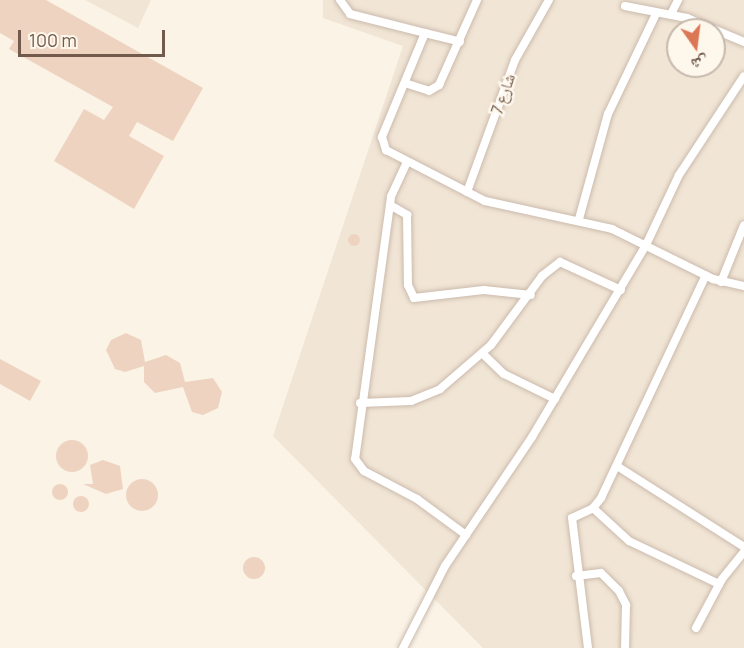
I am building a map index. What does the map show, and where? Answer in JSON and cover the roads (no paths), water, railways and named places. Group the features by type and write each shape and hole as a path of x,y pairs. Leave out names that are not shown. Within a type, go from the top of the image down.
{"street":[{"path":"408,84 435,90 460,42 477,0"},
{"name":"شارع 7","path":"467,192 515,60 549,0"},
{"path":"671,14 678,0"},
{"path":"340,2 350,14 460,42"},
{"path":"625,6 655,16 671,14 744,42"},
{"path":"579,219 608,114 655,16"},
{"path":"425,33 408,84 381,142 407,162 467,192 518,211 579,219 646,245 721,282 744,286"},
{"path":"403,648 426,598 555,399 646,245 679,175 744,76"},
{"path":"407,162 390,206 360,403 358,465 466,535"},
{"path":"390,206 407,215 408,285 414,298 483,290 531,295"},
{"path":"721,282 744,225"},
{"path":"360,403 425,396 482,353 531,295 542,276 560,262 621,290"},
{"path":"588,648 576,576 572,518 593,508 617,466 706,275"},
{"path":"482,353 504,374 555,399"},
{"path":"617,466 744,547"},
{"path":"593,508 629,541 719,584"},
{"path":"696,628 719,584 744,552"},
{"path":"576,576 601,573 619,591 626,605 625,648"}]}
